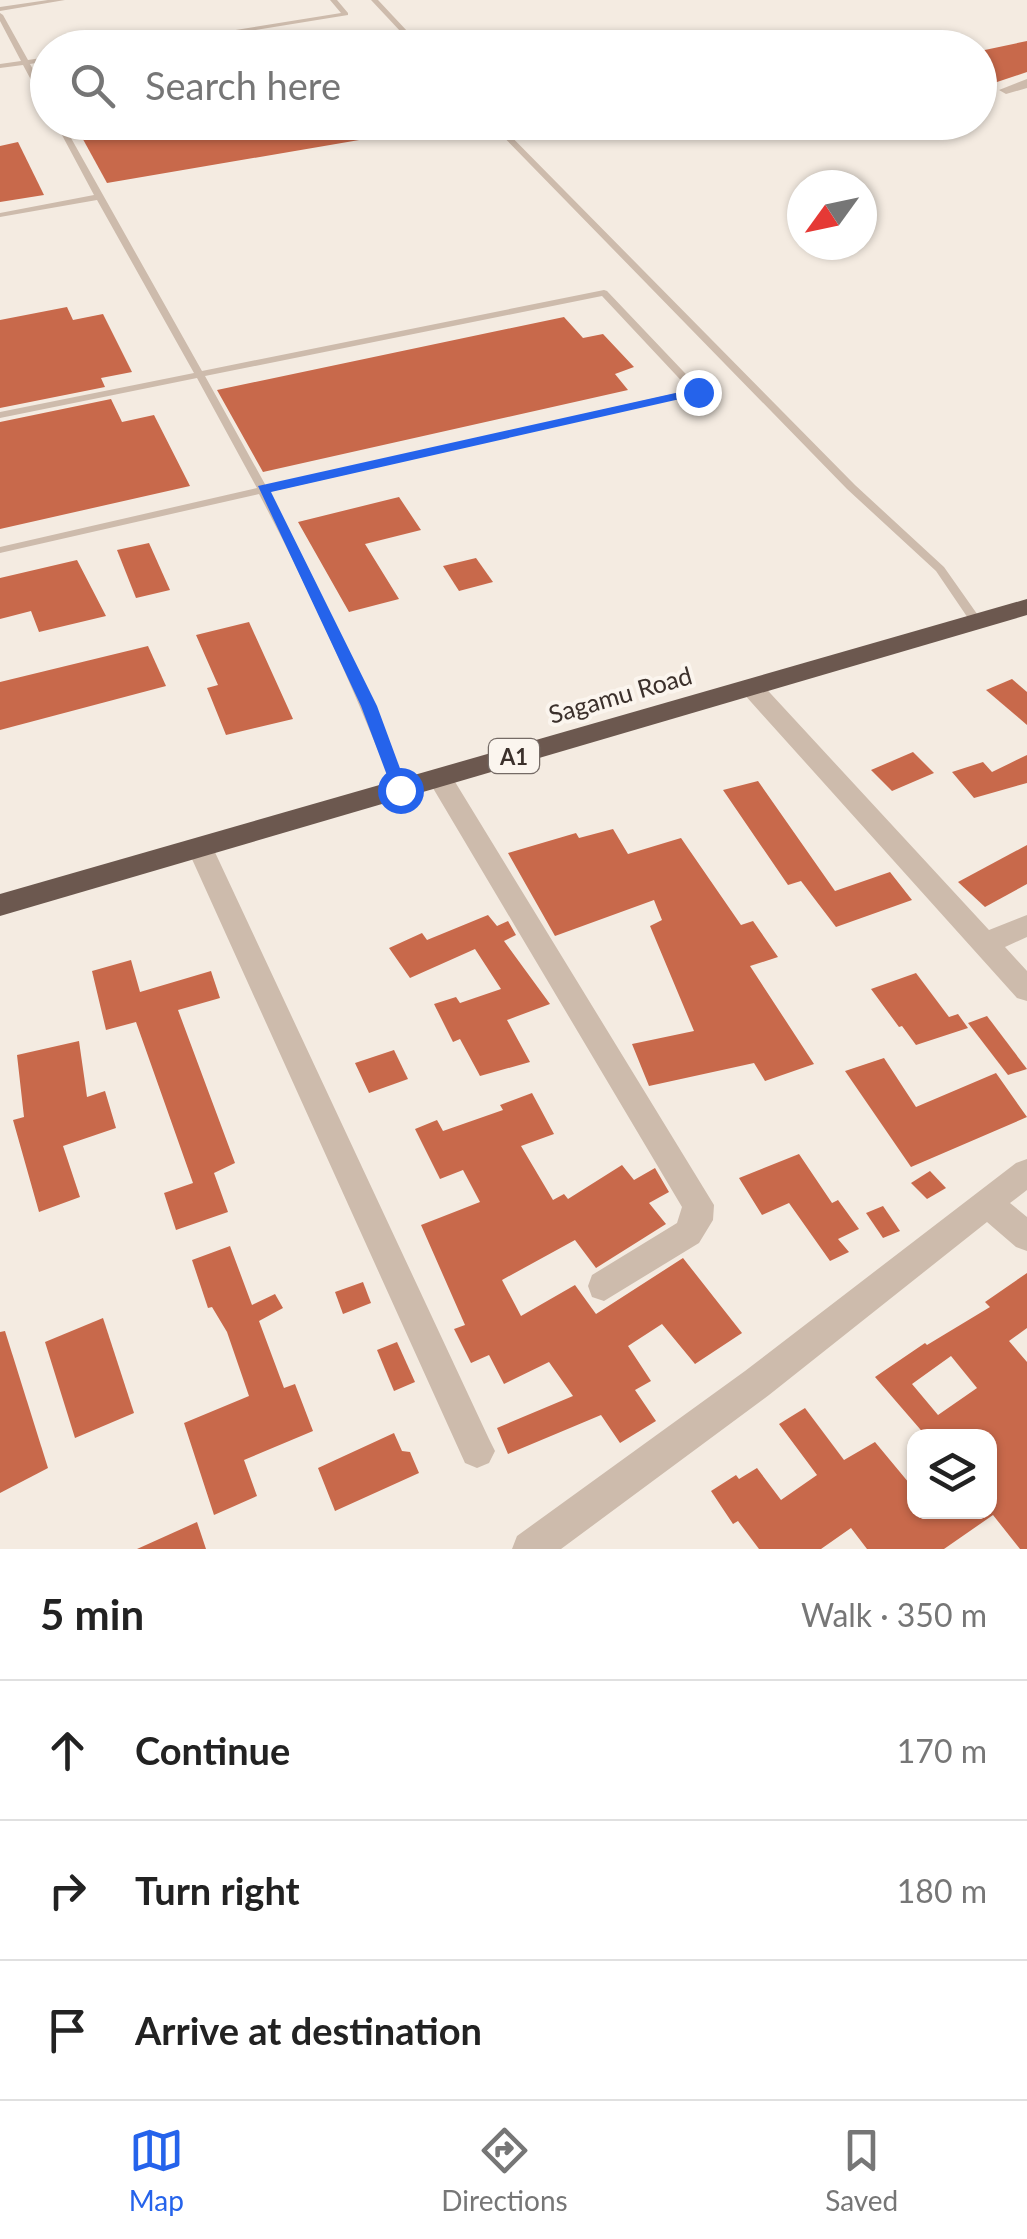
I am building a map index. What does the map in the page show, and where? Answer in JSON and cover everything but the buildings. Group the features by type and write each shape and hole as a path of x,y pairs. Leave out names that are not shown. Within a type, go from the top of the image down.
{"highway":[{"name":"Sagamu Road","path":"0,905 1027,607"}],"street":[{"path":"1006,90 1027,84"},
{"path":"751,687 1027,990"},
{"path":"440,778 698,1204 696,1220 688,1233 604,1286"},
{"path":"200,848 477,1451"},
{"path":"988,944 1027,925"},
{"path":"530,1549 757,1383 1027,1172"},
{"path":"988,1204 1027,1237"}],"lane":[{"path":"30,71 0,12 31,2 62,0"},
{"path":"242,30 346,14 334,0"},
{"path":"374,0 403,30"},
{"path":"0,66 30,61"},
{"path":"68,140 263,489 369,706 400,790"},
{"path":"510,140 851,487 940,569 976,621"},
{"path":"0,214 98,197"},
{"path":"0,415 604,292 698,392 0,550"}],"route":[{"path":"400,790 369,706 263,489 698,392"}]}
